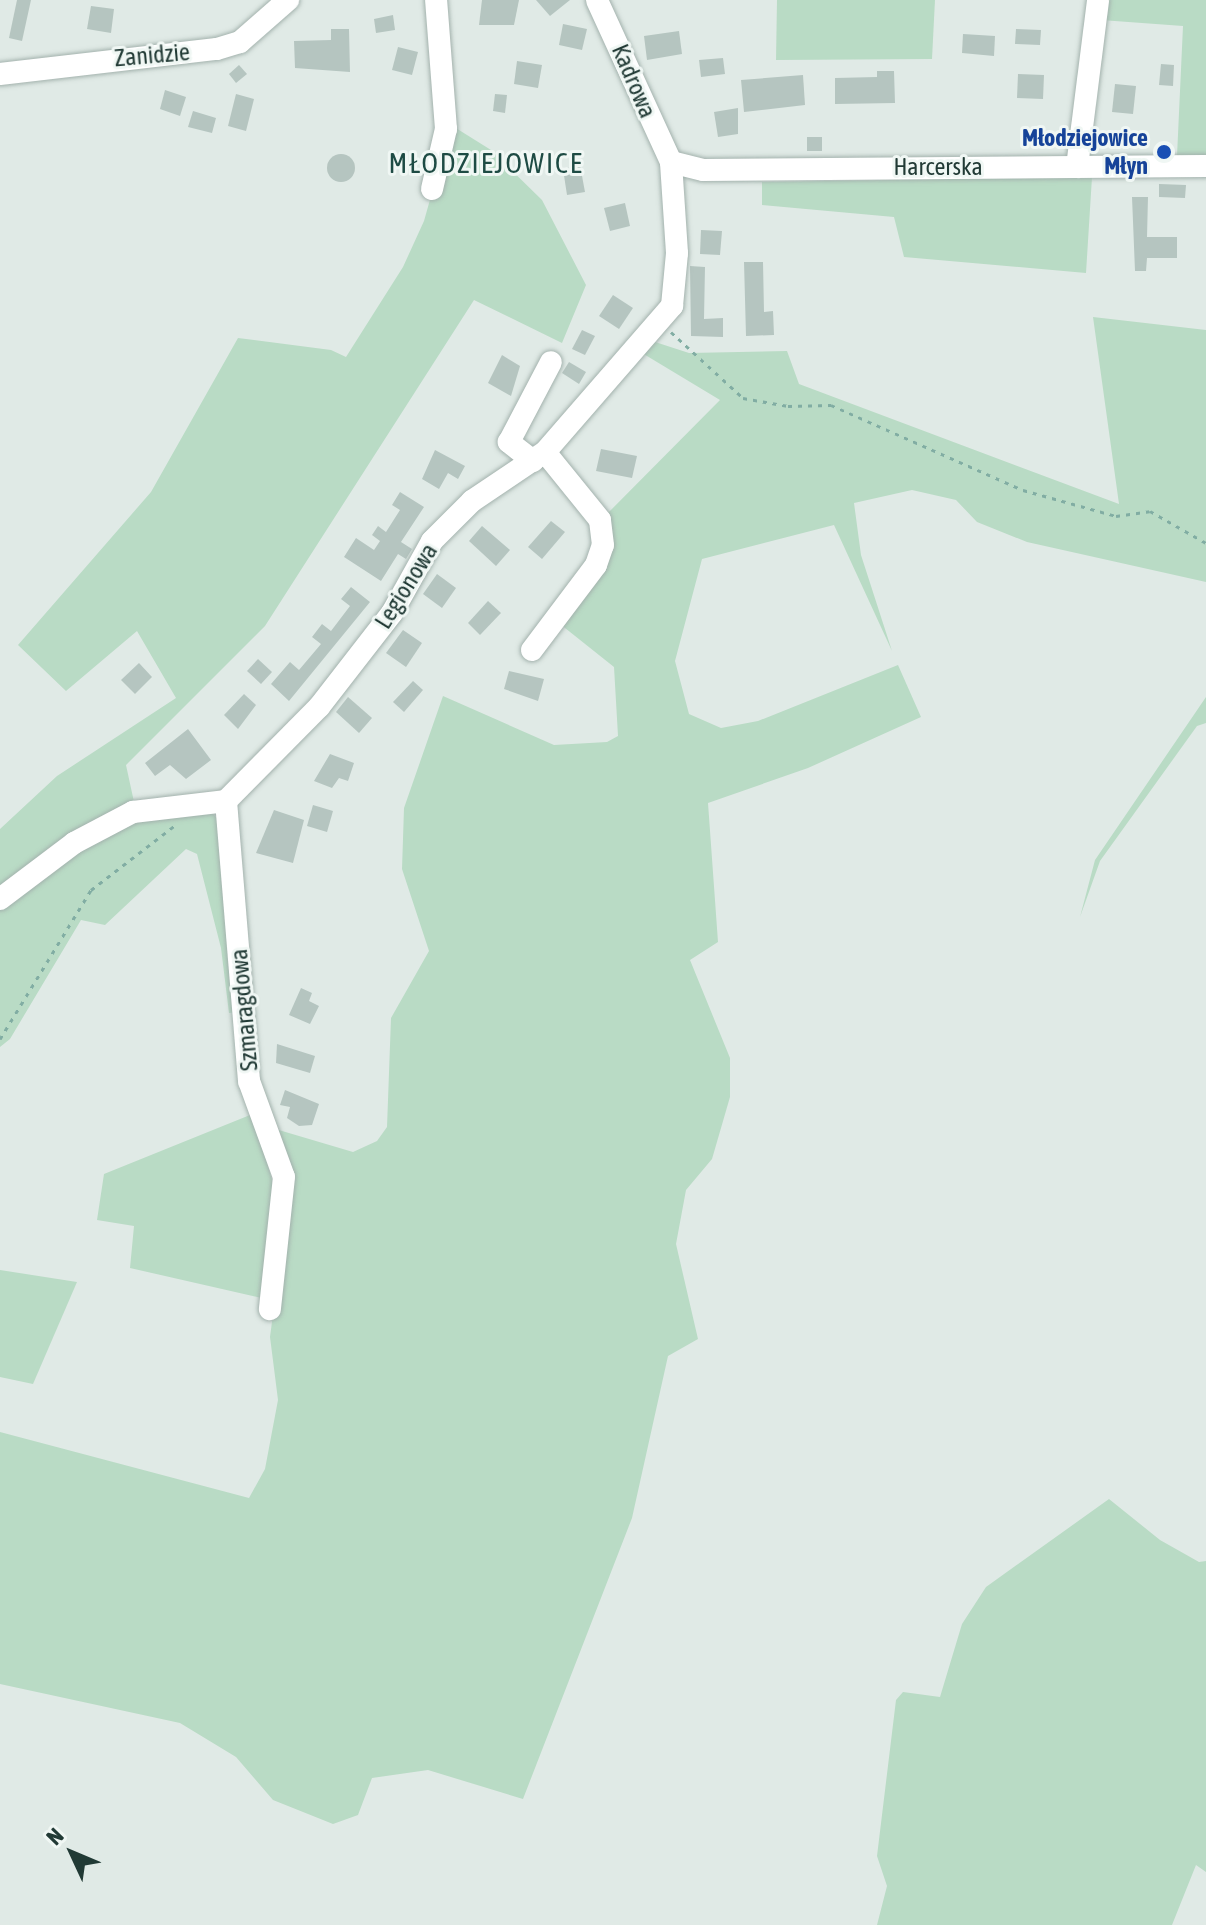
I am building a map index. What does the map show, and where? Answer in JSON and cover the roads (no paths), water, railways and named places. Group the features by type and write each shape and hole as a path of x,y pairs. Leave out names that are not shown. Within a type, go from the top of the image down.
{"street":[{"name":"Zanidzie","path":"0,74 217,49 240,42 288,0"},
{"path":"432,189 446,129 436,0"},
{"name":"Kadrowa","path":"597,0 671,162"},
{"path":"1077,167 1098,0"},
{"name":"Harcerska","path":"671,162 703,170 1206,166"},
{"name":"Legionowa","path":"226,801 337,683 392,613 432,541 472,501 539,456 672,306 677,253 671,162"},
{"path":"532,650 596,565 603,545 600,520 539,456 509,442 551,362"},
{"path":"0,899 74,843 133,812 200,801 226,801"},
{"name":"Szmaragdowa","path":"226,801 249,1081 284,1177 270,1309"}],"place":[{"name":"Młodziejowice Młyn","path":"1164,152"}],"district":[{"name":"MŁODZIEJOWICE","path":"486,163"}]}
